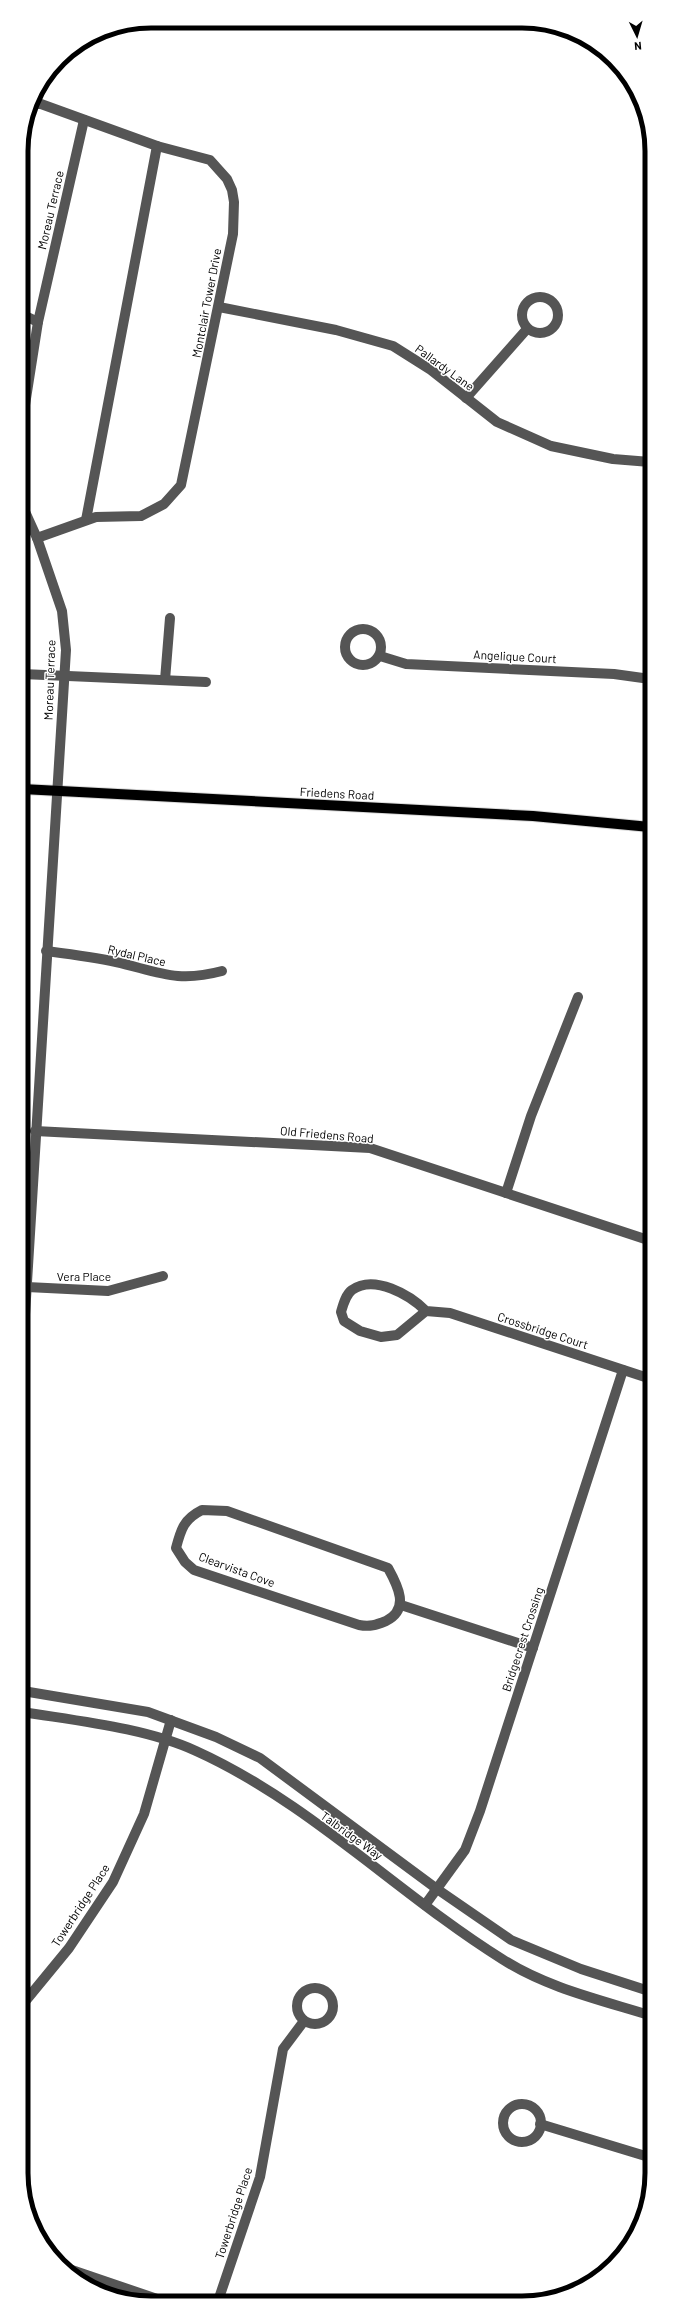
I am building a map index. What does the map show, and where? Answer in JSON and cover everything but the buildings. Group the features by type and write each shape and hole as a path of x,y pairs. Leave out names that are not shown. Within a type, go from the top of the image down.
{"main road":[{"name":"Friedens Road","path":"28,788 533,816 645,826"}],"street":[{"name":"Montclair Tower Drive","path":"37,104 42,104 157,146 210,160 227,179 232,190 234,202 233,234 181,485 164,504 141,516 96,517 37,538"},
{"name":"Moreau Terrace","path":"28,365 84,120"},
{"path":"86,520 157,146"},
{"name":"Pallardy Lane","path":"219,307 336,330 393,346 431,370 497,422 551,446 613,459 645,462"},
{"path":"28,317 38,322"},
{"path":"466,398 527,329"},
{"name":"Moreau Terrace","path":"28,519 37,538 62,611 66,650 46,951 28,1268"},
{"path":"165,680 170,618"},
{"name":"Angelique Court","path":"380,656 406,664 614,674 645,678"},
{"path":"28,674 206,682"},
{"name":"Rydal Place","path":"46,951 115,962 172,976 192,977 222,971"},
{"path":"506,1193 531,1116 578,996"},
{"name":"Old Friedens Road","path":"35,1131 370,1148 645,1239"},
{"name":"Vera Place","path":"28,1287 108,1291 163,1276"},
{"path":"363,1285 381,1286 398,1290 414,1298 426,1311 397,1335 381,1337 360,1331 344,1321 341,1312 345,1300 351,1290 363,1285"},
{"name":"Crossbridge Court","path":"426,1311 450,1313 645,1377"},
{"name":"Bridgecrest Crossing","path":"426,1905 466,1850 533,1648 622,1370"},
{"name":"Clearvista Cove","path":"202,1510 228,1511 388,1568 400,1588 401,1605 393,1617 370,1627 359,1625 194,1570 184,1562 176,1548 182,1526 190,1516 202,1510"},
{"path":"401,1605 533,1648"},
{"name":"Talbridge Way","path":"28,1692 148,1712 216,1737 260,1758 343,1817 438,1890 511,1940 581,1969 645,1992"},
{"name":"Talbridge Way","path":"28,1713 116,1726 195,1750 267,1789 503,1960 548,1983 645,2014"},
{"name":"Towerbridge Place","path":"28,1998 69,1948 113,1882 144,1814 164,1740 171,1720"},
{"name":"Towerbridge Place","path":"219,2296 260,2177 283,2049 304,2021"},
{"path":"540,2124 645,2156"},
{"path":"80,2273 151,2296"}]}
